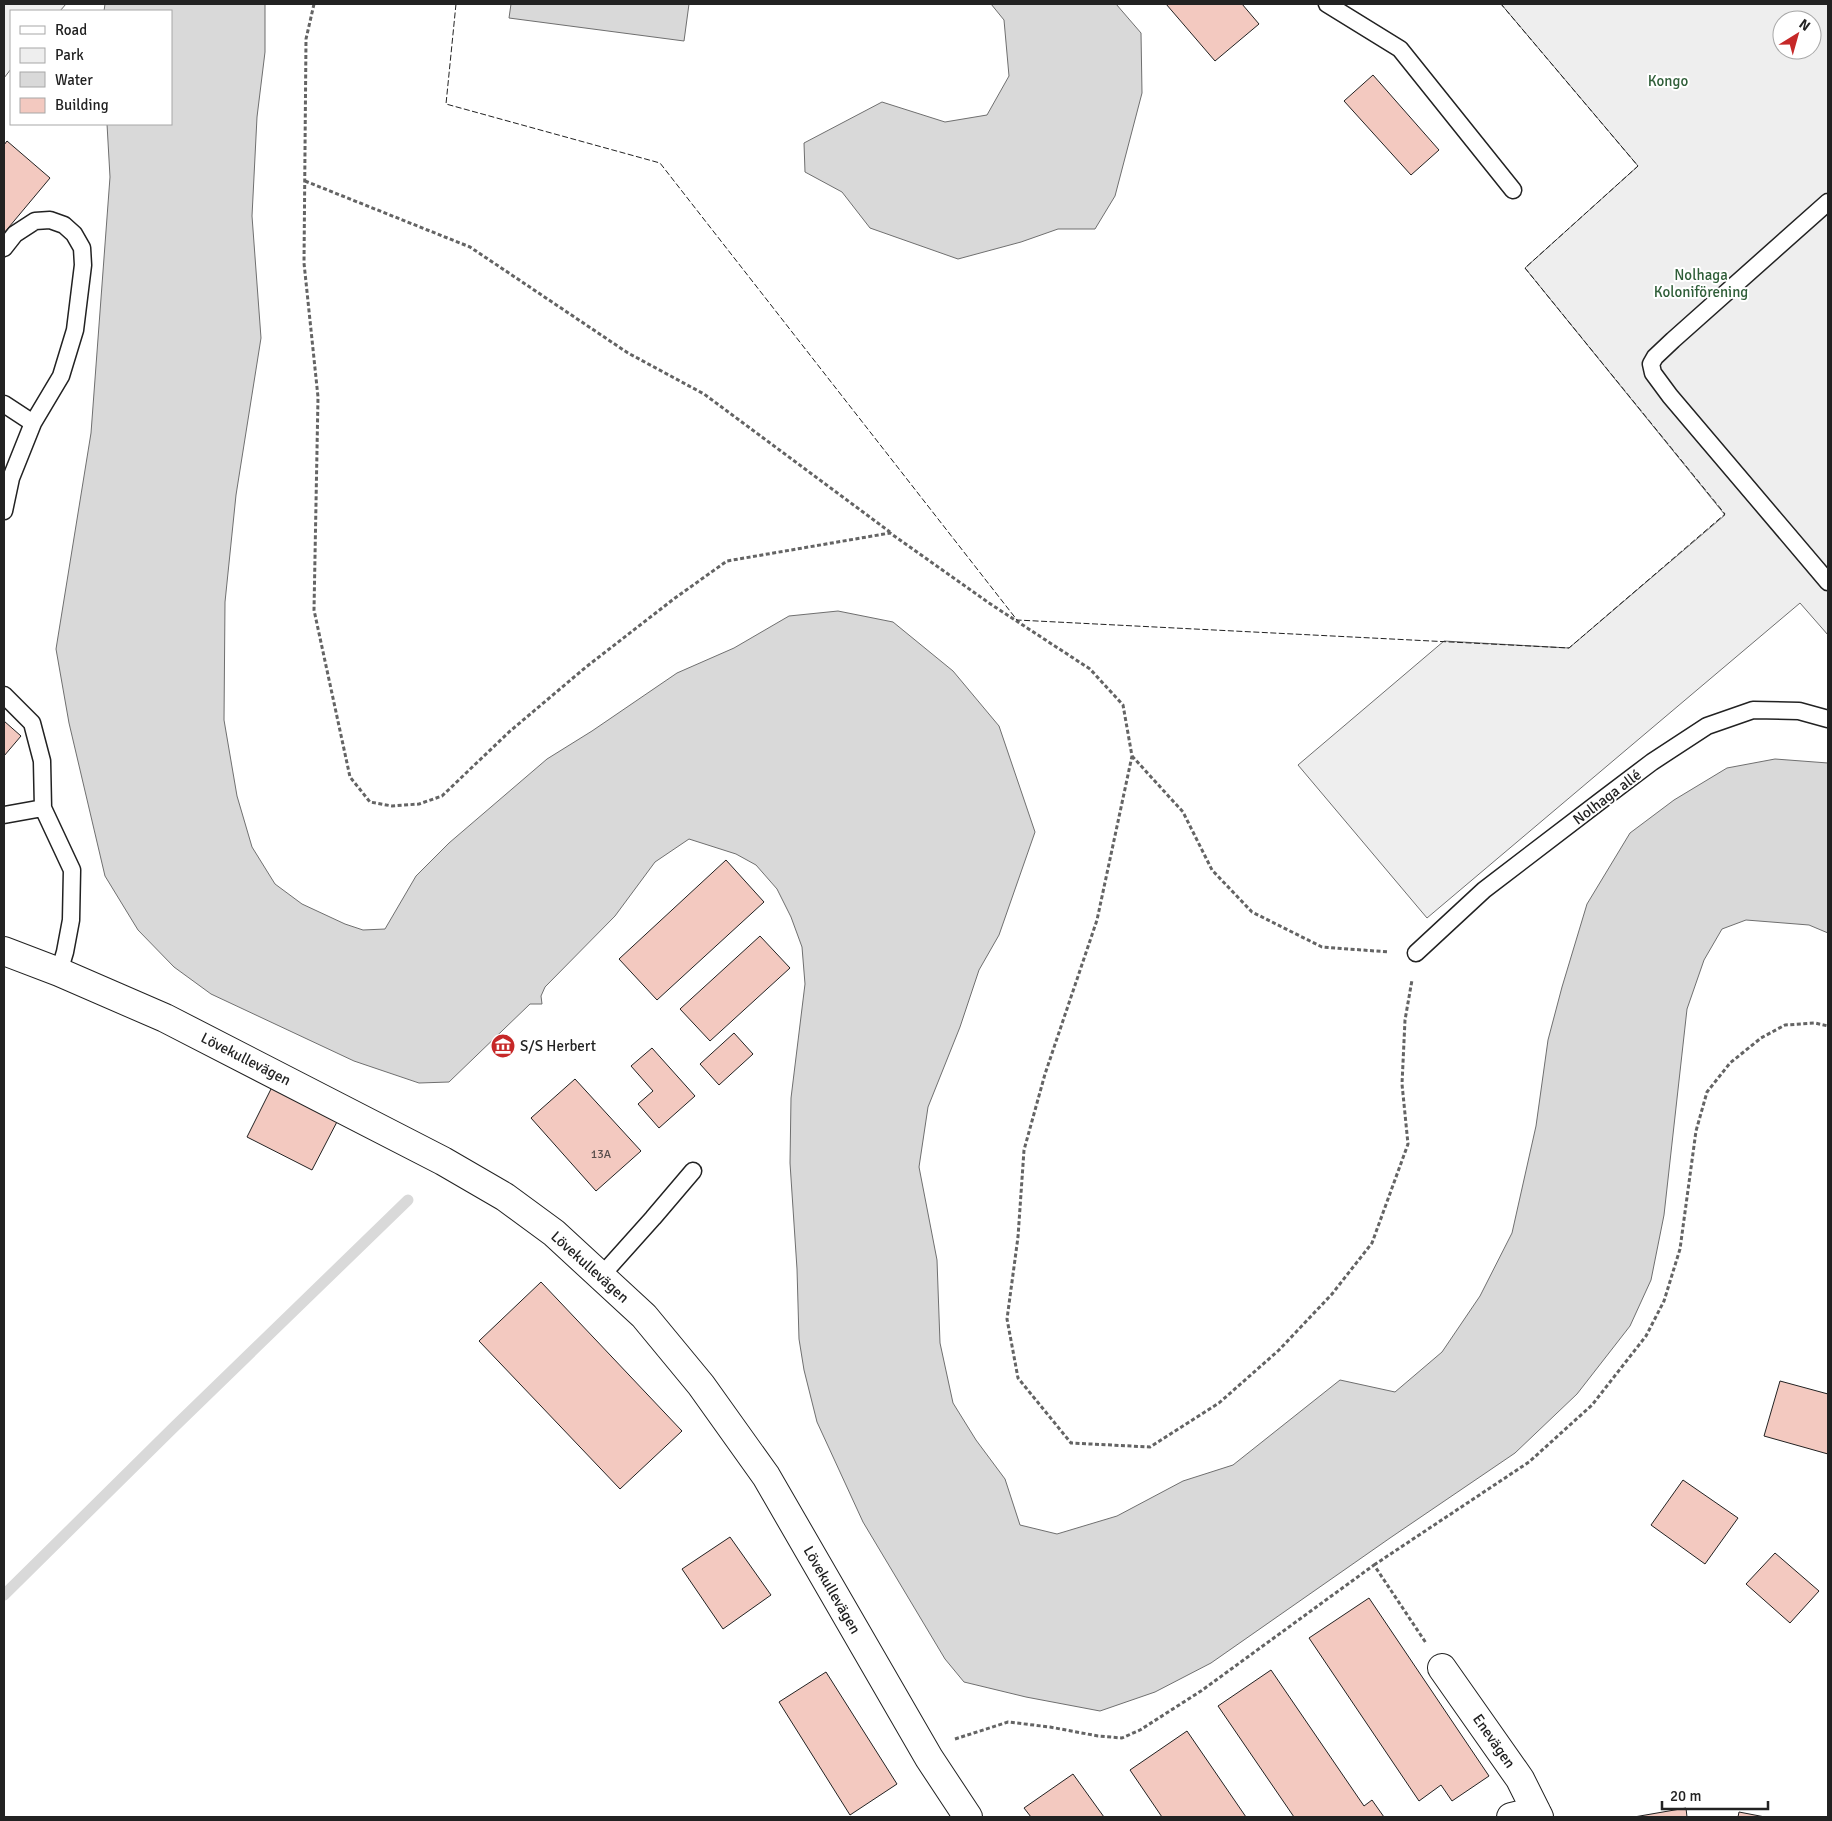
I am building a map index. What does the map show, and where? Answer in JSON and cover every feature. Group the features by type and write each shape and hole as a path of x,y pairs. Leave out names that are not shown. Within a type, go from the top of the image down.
{"street":[{"name":"Lövekullevägen","path":"4,951 59,972 165,1018 443,1161 506,1197 554,1233 644,1316 701,1386 766,1476 929,1758 968,1817"},
{"name":"Enevägen","path":"1442,1668 1520,1779 1529,1815"}],"lane":[{"path":"1327,4 1400,49 1513,190"},
{"path":"1828,202 1673,340 1655,357 1651,364 1653,373 1670,396 1828,582"},
{"path":"4,248 15,234 35,221 50,220 64,225 74,234 82,248 83,265 75,330 61,376 33,423 11,478 4,511"},
{"path":"4,404 33,423"},
{"path":"4,695 32,724 42,761 43,808 72,870 71,920 59,972"},
{"name":"Nolhaga allé","path":"1416,953 1491,885 1631,778 1707,726 1753,710 1799,711 1828,719"},
{"path":"4,815 43,808"},
{"path":"601,1276 693,1171"}],"path":[{"path":"314,4 306,39 304,263 318,397 314,610 350,777 370,802 392,806 419,804 442,796 509,732 586,667 675,598 727,561 890,533"},
{"path":"305,180 470,247 628,353 704,394 890,533 989,603 1090,669 1124,705 1132,756 1097,920 1045,1074 1024,1150 1018,1238 1007,1319 1018,1378 1071,1443 1150,1447 1219,1403 1279,1350 1332,1294 1372,1244 1408,1144 1402,1084 1405,1020 1416,953 1322,947 1252,912 1212,870 1183,812 1132,756"},
{"path":"951,1741 1008,1722 1122,1738 1140,1730 1201,1691 1374,1564 1529,1462 1592,1405 1646,1336 1664,1301 1680,1249 1696,1131 1707,1092 1730,1063 1761,1038 1785,1025 1815,1023 1828,1026"},
{"path":"1374,1564 1442,1668"}],"green space":[{"path":"4,4 66,4 61,10 10,10 10,70 4,78"},
{"name":"Nolhaga Koloniförening","path":"1501,4 1828,4 1828,635 1800,603 1427,918 1298,765 1444,641 1569,648 1725,515 1525,268 1638,166"}],"water":[{"path":"105,4 265,4 265,52 257,117 252,216 261,338 236,495 225,602 224,720 237,796 252,847 275,884 302,904 345,924 363,930 385,929 416,876 449,843 547,759 677,673 734,648 789,616 838,611 893,622 953,671 999,726 1035,832 999,935 979,970 960,1027 928,1107 919,1167 937,1260 940,1343 953,1403 976,1440 1005,1479 1020,1525 1057,1534 1117,1516 1183,1481 1233,1465 1340,1380 1395,1392 1442,1352 1480,1296 1512,1233 1536,1126 1548,1040 1562,987 1587,904 1630,833 1674,800 1727,768 1775,759 1828,763 1828,933 1809,925 1746,920 1722,929 1704,960 1687,1009 1664,1215 1651,1280 1630,1326 1577,1394 1515,1453 1211,1663 1155,1692 1100,1711 1026,1697 964,1682 945,1659 863,1522 817,1422 804,1370 799,1339 797,1269 790,1163 791,1098 805,984 802,947 791,917 777,889 756,865 736,854 689,839 655,862 615,916 545,987 541,996 542,1004 530,1004 449,1082 419,1083 354,1061 211,994 174,967 138,930 105,876 69,723 56,649 91,433 110,177 107,125 172,125 172,10 104,10"},
{"path":"511,4 689,4 684,41 509,18"},
{"path":"991,4 1116,4 1141,33 1142,93 1115,196 1095,229 1058,229 1021,242 958,259 870,228 842,192 805,172 804,143 882,102 945,122 987,115 1009,76 1004,20"}],"building":[{"path":"1166,4 1242,4 1259,24 1215,61"},
{"path":"1373,75 1439,150 1411,175 1344,101"},
{"path":"7,141 50,178 4,233 4,145"},
{"path":"4,721 21,736 4,756"},
{"path":"726,860 764,902 657,1000 619,959"},
{"path":"760,936 790,968 710,1041 680,1009"},
{"path":"734,1033 753,1054 719,1085 700,1064"},
{"path":"652,1048 695,1096 659,1128 638,1104 653,1091 631,1066"},
{"path":"575,1079 641,1151 596,1191 531,1118"},
{"path":"274,1083 340,1116 312,1170 247,1137"},
{"path":"541,1282 682,1431 620,1489 479,1341"},
{"path":"1780,1381 1828,1394 1828,1454 1764,1436"},
{"path":"1683,1480 1738,1518 1705,1564 1651,1525"},
{"path":"730,1537 771,1595 723,1629 682,1569"},
{"path":"1775,1553 1819,1591 1790,1623 1746,1584"},
{"path":"1369,1598 1489,1776 1452,1801 1441,1785 1419,1801 1309,1638"},
{"path":"1271,1670 1364,1806 1372,1800 1384,1817 1294,1817 1218,1706"},
{"path":"826,1672 897,1784 850,1815 779,1702"},
{"path":"1187,1731 1246,1817 1162,1817 1130,1770"},
{"path":"1073,1774 1104,1817 1031,1817 1024,1808"},
{"path":"1686,1808 1687,1817 1634,1817"},
{"path":"1739,1812 1765,1817 1738,1817"}],"waterway":[{"path":"4,1595 408,1200"}],"fence":[{"path":"456,4 446,104 660,163 1017,620 1569,648 1725,514 1525,268 1638,166 1501,4"}],"place":[{"name":"S/S Herbert","path":"503,1046"}],"park label":[{"name":"Kongo","path":"1668,81"}]}
